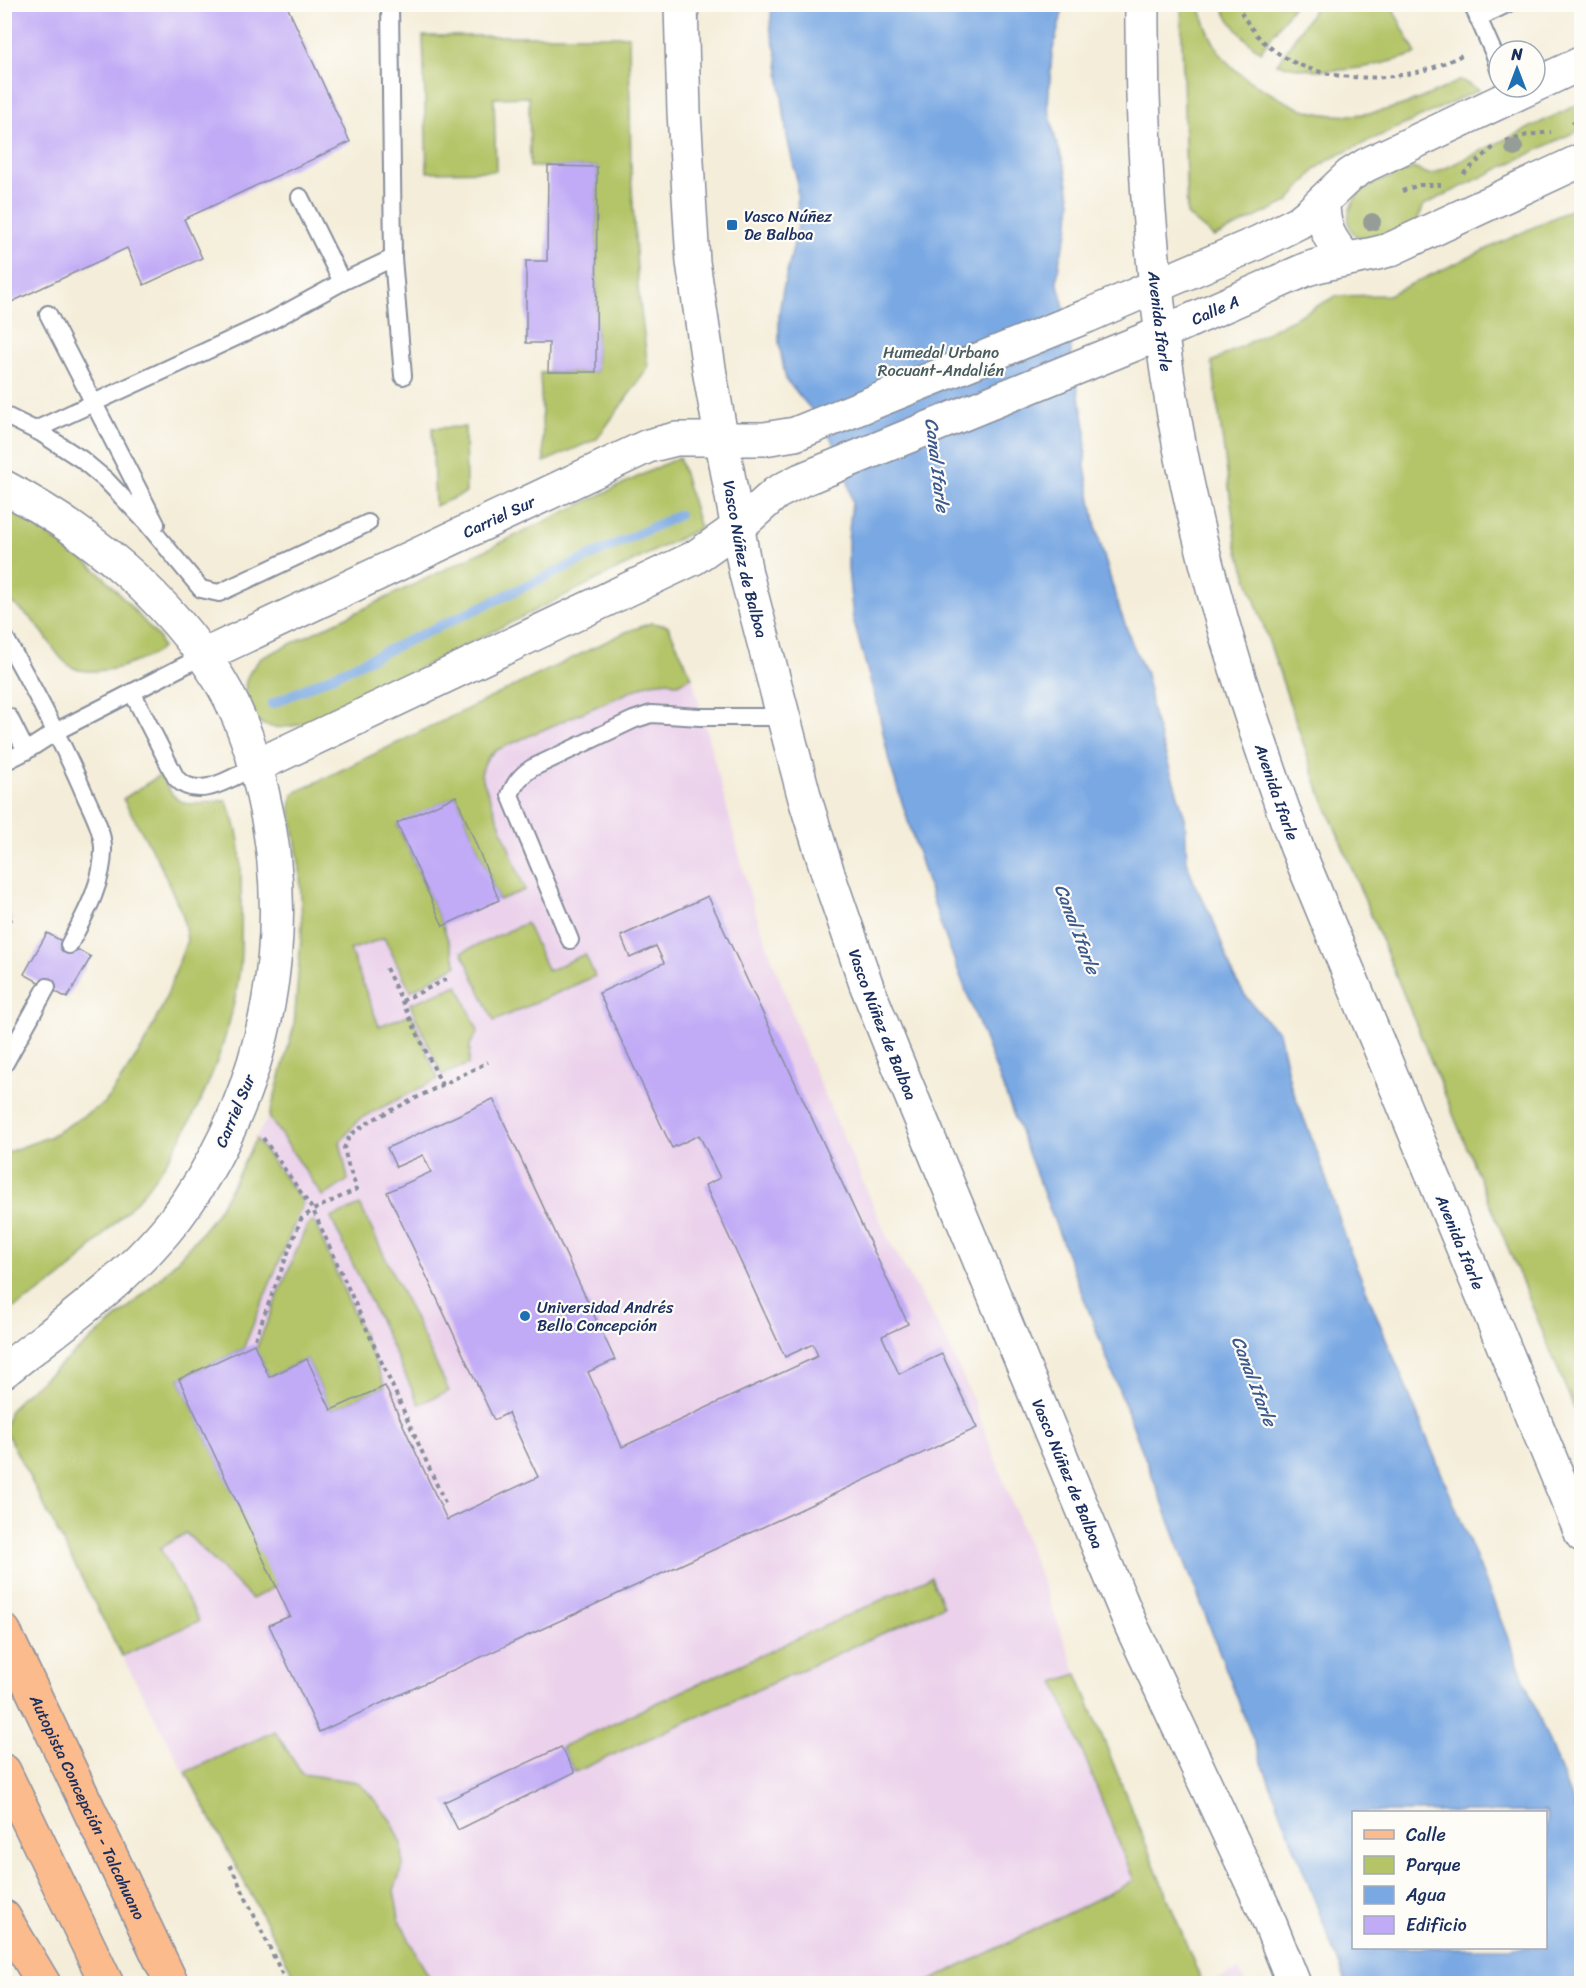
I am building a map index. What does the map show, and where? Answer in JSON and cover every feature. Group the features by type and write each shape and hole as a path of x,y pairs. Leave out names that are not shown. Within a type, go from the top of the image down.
{"main road":[{"name":"Autopista Concepción - Talcahuano","path":"4,1631 172,1983"},
{"path":"4,1771 107,1983"},
{"path":"4,1917 44,1983"}],"street":[{"name":"Vasco Núñez de Balboa","path":"681,4 693,262 708,366 746,574 805,799 830,880 866,984 893,1052 1131,1625 1265,1911 1294,1983"},
{"name":"Avenida Ifarle","path":"1142,4 1145,126 1156,286 1178,435 1211,583 1265,761 1297,848 1581,1535"},
{"path":"1547,79 1581,63"},
{"path":"1156,286 1257,243 1299,222 1350,175 1487,94"},
{"name":"Calle A","path":"737,528 776,493 814,474 1162,333 1307,269 1389,250 1581,160"},
{"path":"1323,201 1323,217 1327,234 1335,247 1347,259"},
{"name":"Carriel Sur","path":"203,656 648,446 676,439 764,439 795,434 1156,286"},
{"name":"Carriel Sur","path":"4,487 38,505 114,560 161,605 203,656 234,706 256,766 274,852 277,896 277,941 264,1029 252,1072 236,1114 214,1160 188,1202 131,1268 4,1371"},
{"path":"256,766 694,558 737,528"}],"lane":[{"path":"390,4 393,258 403,376"},
{"path":"1488,39 1475,11 1507,4"},
{"path":"300,197 342,282"},
{"path":"35,430 269,322 342,282 393,258"},
{"path":"48,314 170,553"},
{"path":"4,415 35,430 81,459 106,480 144,520 201,589 219,593 369,524"},
{"path":"4,636 57,730 98,824 103,845 100,875 69,945"},
{"path":"4,762 26,751 57,730 203,656"},
{"path":"132,692 176,778 184,786 194,789 209,787 256,766"},
{"path":"570,939 510,795 521,776 532,768 633,720 651,714 700,717 783,717"},
{"path":"9,717 26,751"},
{"path":"4,1065 47,987"}],"path":[{"path":"1237,4 1254,32 1276,53 1294,64 1321,73 1348,78 1387,77 1427,69 1487,45"},
{"path":"1567,127 1581,118"},
{"path":"1458,178 1491,148 1527,135 1554,132"},
{"path":"1398,192 1419,185 1447,184"},
{"path":"386,968 442,1085"},
{"path":"402,1001 447,980"},
{"path":"255,1339 301,1219 313,1210 357,1189 344,1149 350,1135 372,1120 488,1062"},
{"path":"236,1114 259,1132 313,1210 446,1505"},
{"path":"230,1865 287,1983"}],"shaded area":[{"name":"Universidad Andrés Bello Concepción","path":"651,623 668,626 692,677 753,906 809,1059 889,1241 946,1339 973,1400 1077,1674 1202,1983 298,1983 122,1656 5,1430 9,1412 21,1397 145,1294 210,1221 269,1117 294,1026 302,926 300,870 290,806 294,793 626,632"},
{"path":"1239,1970 1245,1983 1210,1983"}],"green space":[{"path":"1222,4 1294,5 1260,52 1233,25 1221,6"},
{"path":"1181,5 1199,5 1216,47 1243,76 1255,85 1303,109 1323,114 1364,114 1424,97 1461,80 1479,90 1330,159 1316,169 1288,202 1214,237 1187,215"},
{"path":"1317,5 1391,5 1416,54 1381,64 1347,70 1313,70 1277,64"},
{"path":"423,36 629,36 631,172 638,287 648,368 597,439 544,462 540,373 596,372 597,167 530,167 529,97 494,98 496,171 427,172"},
{"path":"1581,103 1581,129 1424,205 1417,221 1384,236 1370,239 1357,236 1352,231 1348,218 1350,210 1357,196 1367,187 1413,168 1431,175"},
{"path":"1581,205 1581,1425 1317,784 1237,547 1212,362 1336,296 1388,295"},
{"path":"465,427 466,493 435,506 432,428"},
{"path":"679,457 700,528 318,719 276,727 262,724 254,715 245,688 251,670 261,658"},
{"path":"5,508 76,553 105,578 159,638 162,648 140,660 106,670 79,670 65,662 33,620 5,599"},
{"path":"651,623 668,626 692,677 678,684 668,681 650,683 499,749 489,756 485,763 481,775 525,890 499,900 456,796 397,824 443,926 457,965 411,991 384,938 350,950 379,1026 411,1014 438,1079 359,1119 340,1142 348,1180 323,1197 269,1117 294,1026 302,926 300,870 290,806 294,793 626,632"},
{"path":"160,775 172,794 180,801 199,804 226,801 236,825 241,861 241,950 235,998 227,1029 218,1059 192,1118 176,1146 139,1198 69,1270 38,1293 5,1312 5,1153 49,1137 105,1103 142,1048 164,1003 187,940 183,916 159,862 123,799"},
{"path":"526,923 548,971 585,954 595,976 494,1021 462,952"},
{"path":"458,985 478,1031 470,1045 469,1064 442,1075 410,1004"},
{"path":"256,1139 303,1203 243,1349 179,1379 277,1586 252,1599 186,1533 160,1548 199,1621 122,1656 5,1430 9,1412 21,1397 144,1294 188,1248 222,1204"},
{"path":"360,1205 449,1391 419,1404 331,1218"},
{"path":"314,1221 385,1386 331,1410 307,1359 269,1377 256,1349 307,1225"},
{"path":"931,1577 943,1606 575,1772 561,1747"},
{"path":"1077,1674 1202,1983 926,1983 1134,1881 1055,1682"},
{"path":"275,1731 302,1774 357,1782 392,1822 402,1844 403,1867 394,1890 399,1918 433,1983 298,1983 186,1772"}],"water":[{"name":"Humedal Urbano Rocuant-Andalién","path":"772,5 1064,5 1052,53 1048,105 1055,138 1065,167 1071,202 1068,232 1060,257 1057,280 1071,335 1071,355 1086,431 1085,467 1097,532 1119,608 1147,676 1152,711 1185,818 1187,863 1195,885 1212,917 1233,975 1244,994 1279,1032 1290,1083 1319,1157 1350,1251 1475,1555 1581,1823 1581,1983 1347,1984 1346,1982 940,923 889,761 878,708 853,619 848,569 852,502 847,476 837,449 822,422 786,380 779,343 779,313 798,227 797,180 787,137 777,56 770,28"}],"building":[{"path":"5,4 286,4 350,142 184,219 202,258 144,285 127,248 5,305"},
{"path":"548,166 597,167 596,372 548,372 549,343 526,343 526,261 547,261"},
{"path":"456,796 499,900 443,926 397,823"},
{"path":"708,896 908,1324 882,1336 899,1374 942,1354 977,1428 319,1732 269,1625 290,1616 179,1379 254,1344 269,1377 307,1359 331,1410 385,1386 447,1520 538,1477 508,1413 494,1420 387,1192 431,1172 423,1155 396,1167 387,1148 493,1099 615,1360 588,1372 622,1447 818,1356 813,1344 785,1357 705,1185 720,1178 699,1135 672,1148 599,993 664,963 656,946 630,958 621,936"},
{"path":"4,905 12,920 4,924"},
{"path":"47,933 91,957 67,998 24,974"},
{"path":"561,1747 575,1772 458,1830 444,1802"}],"waterway":[{"path":"272,704 679,515"}],"place":[{"name":"Vasco Núñez De Balboa","path":"732,225"},
{"name":"Universidad Andrés Bello Concepción","path":"525,1316"}],"water label":[{"name":"Canal Ifarle","path":"937,465"},
{"name":"Canal Ifarle","path":"1077,929"},
{"name":"Canal Ifarle","path":"1254,1381"}]}
